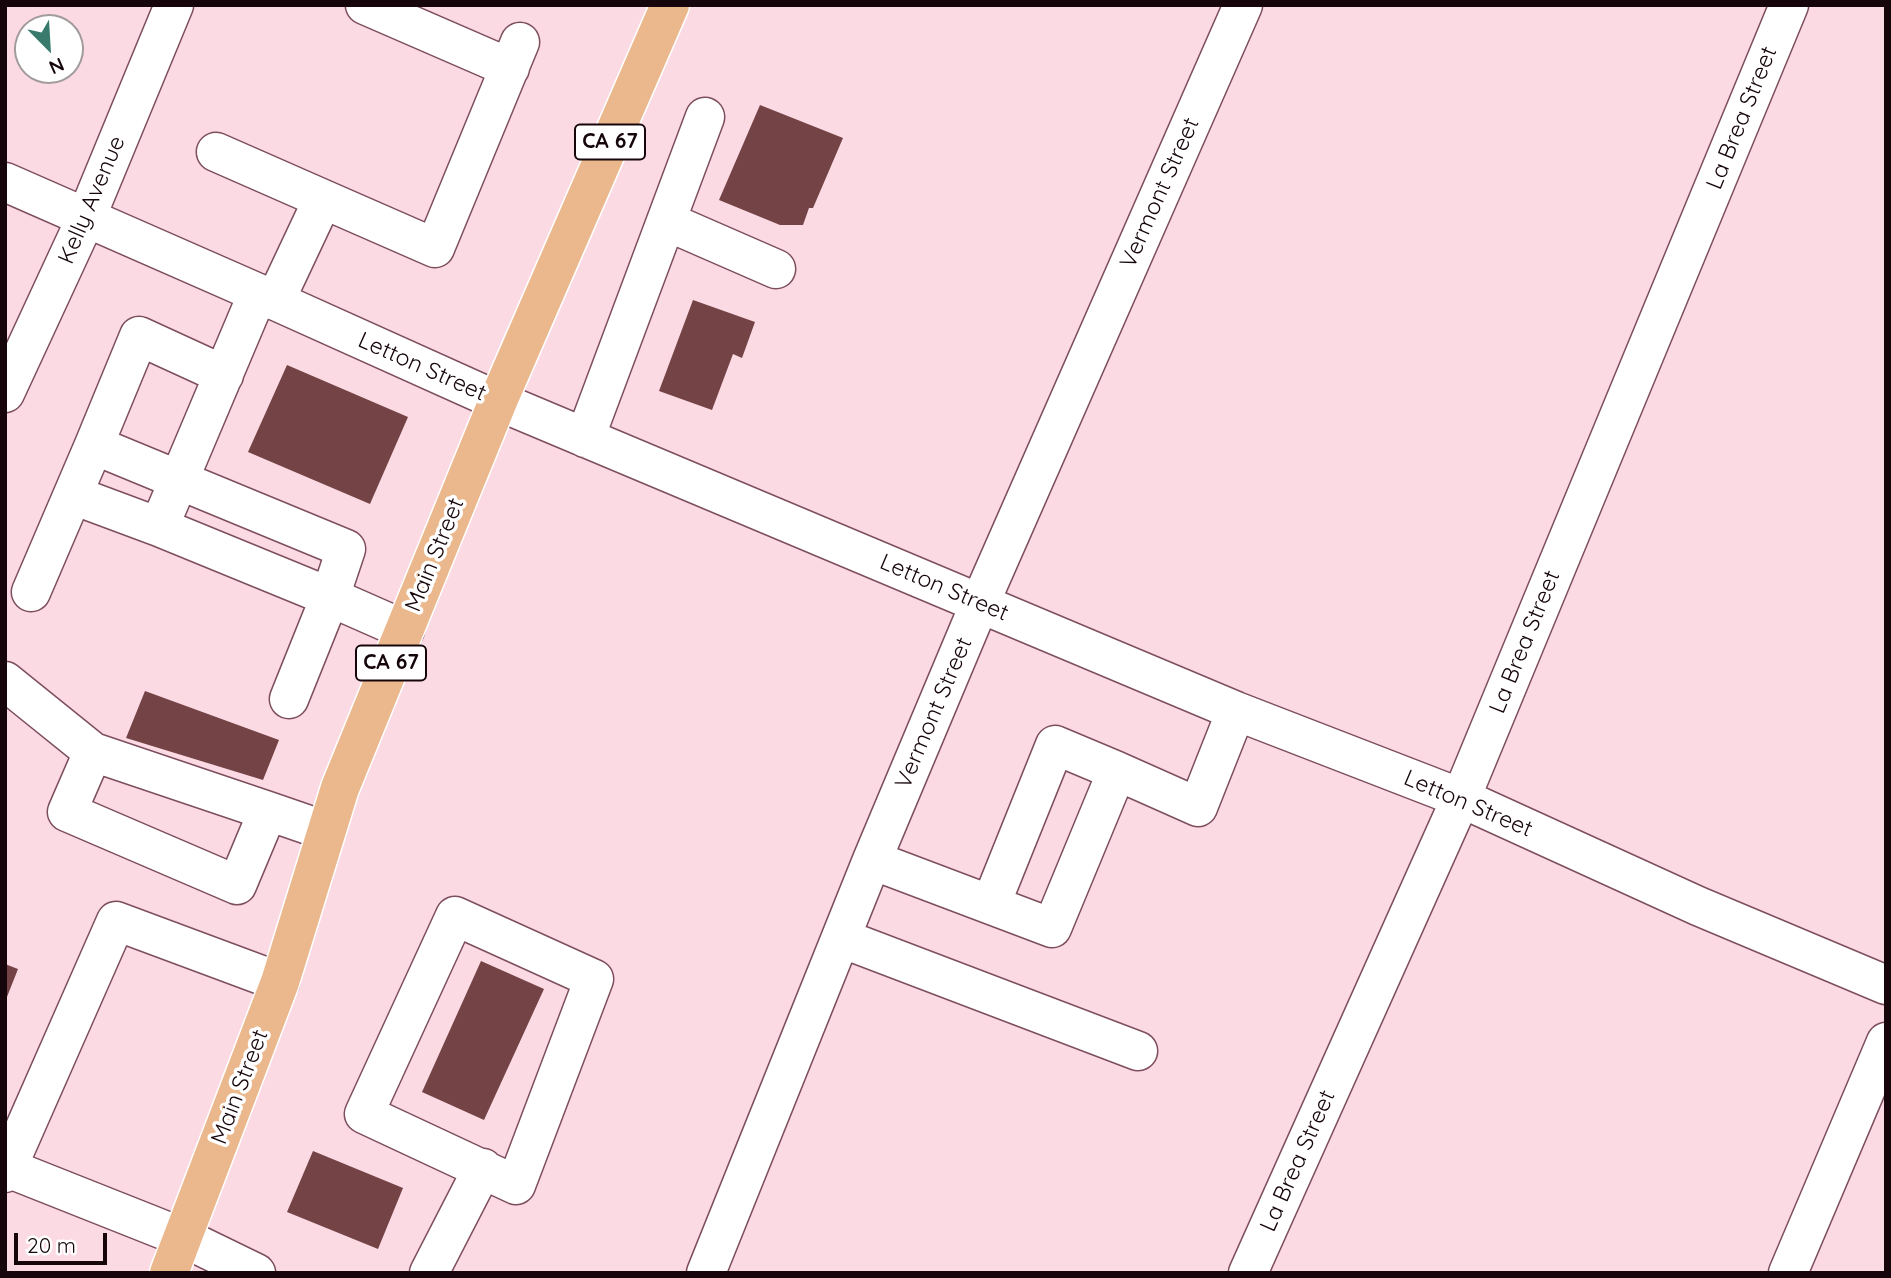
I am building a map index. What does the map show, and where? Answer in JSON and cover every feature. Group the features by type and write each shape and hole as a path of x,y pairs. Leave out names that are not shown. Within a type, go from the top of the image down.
{"main road":[{"name":"Main Street","path":"169,1273 279,982 340,789 498,401 670,5"}],"street":[{"name":"Kelly Avenue","path":"5,393 86,218 174,5"},
{"path":"216,152 435,248 515,55 365,5"},
{"name":"Vermont Street","path":"705,1273 872,859 980,603 1243,5"},
{"name":"La Brea Street","path":"1248,1273 1461,798 1789,5"},
{"path":"585,438 705,117"},
{"name":"Letton Street","path":"5,182 498,401 1236,711 1461,798 1698,906 1886,985"},
{"path":"159,527 224,375 323,200"},
{"path":"666,221 775,269"},
{"path":"31,592 139,336 224,375"},
{"path":"94,445 346,549 289,699"},
{"path":"73,495 159,527 405,629"},
{"path":"5,681 93,752 326,831"},
{"path":"991,904 1055,745 1198,807 1236,711"},
{"path":"93,752 67,813 237,886 268,811"},
{"path":"872,859 1052,928 1117,771"},
{"path":"454,916 594,979 516,1185 483,1168 364,1114 454,916"},
{"path":"256,1273 184,1238 6,1170 117,921 279,982"},
{"path":"841,938 1138,1051"},
{"path":"1788,1273 1886,1042"},
{"path":"429,1273 483,1168"}],"building":[{"path":"760,105 843,138 803,225 780,225 719,200"},
{"path":"693,300 755,322 742,358 733,354 712,410 659,391"},
{"path":"287,365 408,417 370,504 248,452"},
{"path":"145,691 279,740 263,780 126,738"},
{"path":"481,961 544,989 484,1120 422,1092"},
{"path":"5,964 18,969 5,1002"},
{"path":"313,1151 403,1188 378,1249 287,1212"}]}
